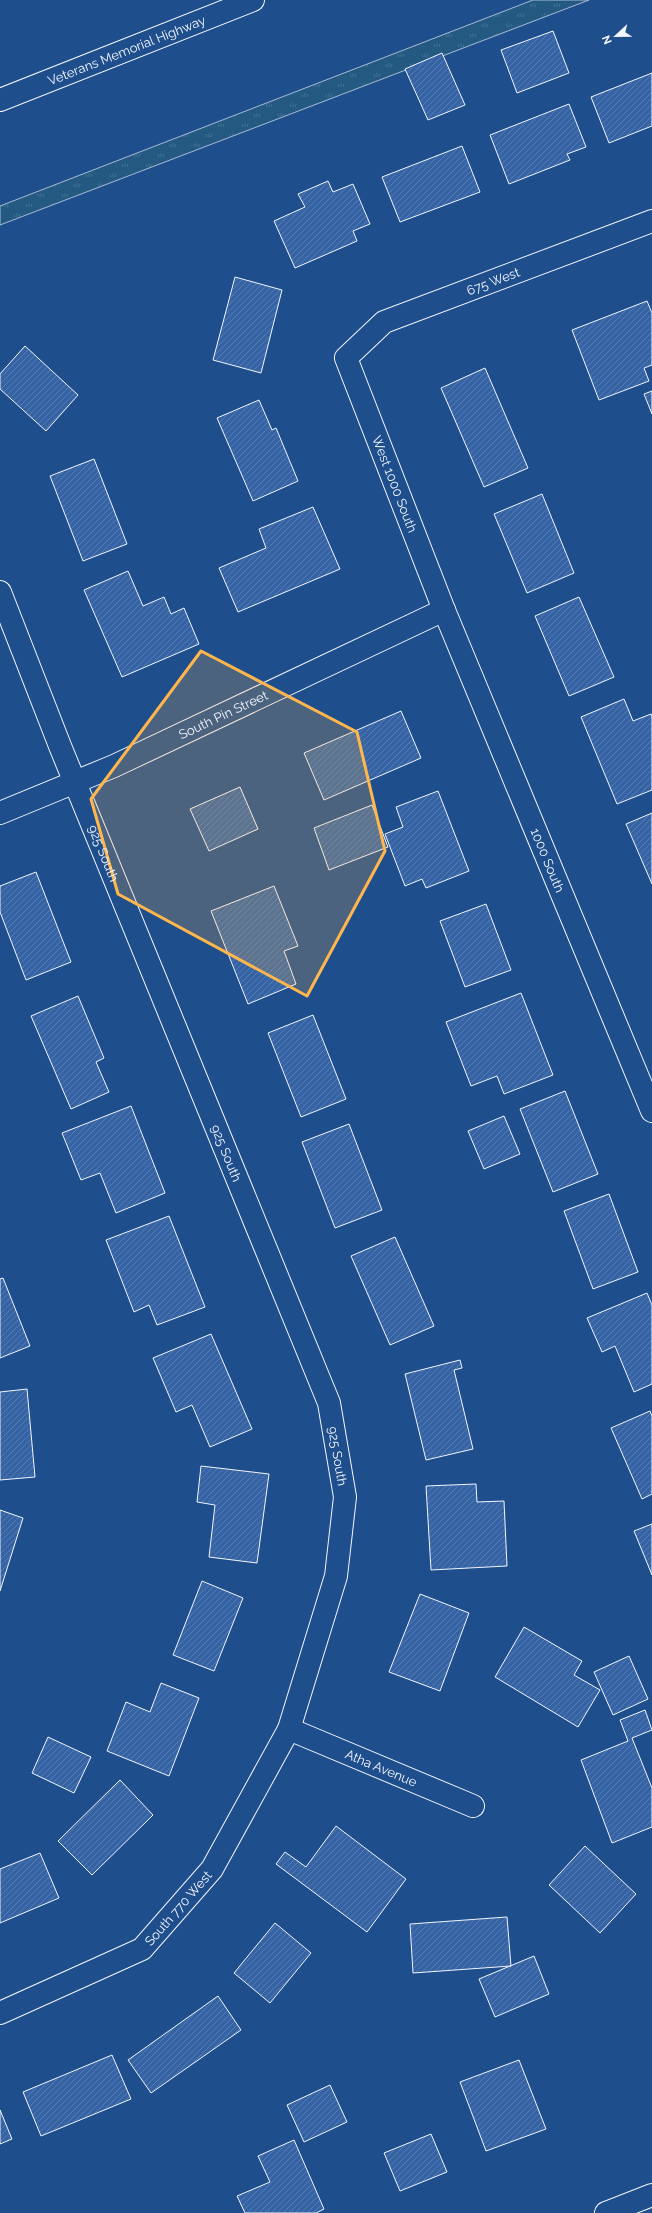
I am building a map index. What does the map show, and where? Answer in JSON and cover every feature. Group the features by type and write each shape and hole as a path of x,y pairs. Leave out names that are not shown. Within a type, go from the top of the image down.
{"main road":[{"name":"Veterans Memorial Highway","path":"0,100 253,0"},
{"name":"675 West","path":"346,358 384,322 652,221"},
{"name":"West 1000 South","path":"346,358 444,610"},
{"name":"925 South","path":"0,592 329,1403 345,1497 336,1576 289,1729"},
{"name":"South Pin Street","path":"0,814 76,782 444,610"},
{"name":"1000 South","path":"444,610 652,1111"},
{"name":"Atha Avenue","path":"289,1729 473,1806"},
{"name":"South 770 West","path":"0,2013 142,1949 212,1869 289,1729"},
{"path":"606,2213 652,2195"}],"highlighted area":[{"path":"201,651 357,732 385,851 307,996 118,894 91,799"}],"green space":[{"path":"533,0 589,0 0,225 0,206"}],"building":[{"path":"553,31 569,73 517,93 501,50"},
{"path":"442,53 465,105 428,120 405,69"},
{"path":"652,73 652,126 609,143 591,97"},
{"path":"569,104 586,147 567,154 570,160 509,184 490,135"},
{"path":"462,146 480,192 400,222 382,177"},
{"path":"328,181 333,192 353,184 370,224 353,231 357,241 295,268 274,221 305,207 298,194"},
{"path":"235,277 282,290 261,373 213,360"},
{"path":"647,301 652,313 652,365 644,368 649,381 599,400 572,330"},
{"path":"25,346 78,395 46,431 0,389 0,374"},
{"path":"485,368 528,468 484,487 441,388"},
{"path":"652,391 652,414 644,394"},
{"path":"259,400 272,430 276,428 298,481 253,501 217,418"},
{"path":"94,459 127,544 83,561 50,476"},
{"path":"542,494 574,573 527,593 494,514"},
{"path":"313,507 340,569 238,612 219,568 266,548 259,529"},
{"path":"128,571 143,606 164,597 171,614 184,608 199,644 122,677 84,590"},
{"path":"579,597 614,677 569,696 535,616"},
{"path":"624,699 633,721 651,714 652,717 652,790 617,804 581,717"},
{"path":"401,711 421,758 324,800 304,753"},
{"path":"240,787 258,829 209,851 190,809"},
{"path":"438,791 469,871 426,888 422,879 405,886 385,834 403,827 396,807"},
{"path":"372,805 388,847 329,870 314,828"},
{"path":"652,813 652,884 626,824"},
{"path":"36,872 71,962 26,980 0,912 0,886"},
{"path":"274,886 298,946 284,951 296,984 248,1004 211,911"},
{"path":"486,904 511,970 465,987 440,921"},
{"path":"521,993 553,1075 504,1094 497,1076 471,1086 446,1022"},
{"path":"78,996 104,1058 96,1062 109,1092 71,1109 31,1016"},
{"path":"313,1015 346,1099 301,1117 268,1033"},
{"path":"565,1091 598,1174 553,1192 520,1109"},
{"path":"131,1106 165,1193 116,1213 100,1173 81,1180 62,1133"},
{"path":"504,1116 520,1154 484,1169 468,1131"},
{"path":"349,1124 382,1210 335,1228 302,1142"},
{"path":"609,1194 638,1272 593,1289 564,1211"},
{"path":"169,1216 205,1307 157,1325 149,1305 134,1312 106,1240"},
{"path":"395,1237 434,1326 390,1345 351,1256"},
{"path":"3,1278 30,1346 0,1358 0,1279"},
{"path":"647,1293 652,1305 652,1384 634,1392 615,1346 602,1352 587,1318"},
{"path":"211,1334 252,1429 210,1447 192,1405 176,1412 153,1358"},
{"path":"460,1360 462,1368 454,1370 473,1449 426,1460 405,1374"},
{"path":"27,1389 35,1477 0,1480 0,1392"},
{"path":"650,1411 652,1416 652,1494 642,1499 611,1428"},
{"path":"201,1466 269,1474 257,1563 209,1557 215,1505 197,1502"},
{"path":"476,1484 477,1502 504,1501 507,1566 431,1570 426,1486"},
{"path":"0,1510 23,1518 0,1591"},
{"path":"652,1524 652,1575 634,1531"},
{"path":"202,1581 243,1598 214,1671 173,1655"},
{"path":"420,1594 469,1613 440,1691 389,1672"},
{"path":"524,1627 582,1661 574,1675 600,1690 578,1727 495,1677"},
{"path":"629,1656 648,1699 613,1715 594,1672"},
{"path":"161,1683 199,1698 169,1776 107,1751 126,1702 150,1712"},
{"path":"645,1710 652,1730 632,1738 652,1788 652,1827 612,1843 581,1760 628,1741 620,1720"},
{"path":"48,1737 91,1757 74,1793 32,1773"},
{"path":"120,1780 153,1815 92,1875 58,1841"},
{"path":"336,1826 406,1879 367,1932 276,1864 285,1852 306,1867"},
{"path":"585,1846 636,1894 600,1933 549,1885"},
{"path":"40,1853 59,1898 0,1923 0,1869"},
{"path":"507,1917 511,1966 413,1973 410,1924"},
{"path":"275,1923 311,1953 270,2003 234,1973"},
{"path":"534,1956 549,1994 495,2017 479,1979"},
{"path":"218,1996 241,2030 151,2093 128,2060"},
{"path":"112,2055 131,2099 41,2136 23,2092"},
{"path":"519,2060 546,2129 486,2151 460,2082"},
{"path":"330,2085 347,2122 304,2142 287,2105"},
{"path":"0,2110 12,2139 0,2144"},
{"path":"431,2134 447,2172 400,2191 384,2153"},
{"path":"294,2140 324,2209 316,2213 245,2213 237,2196 270,2182 258,2156"}]}
